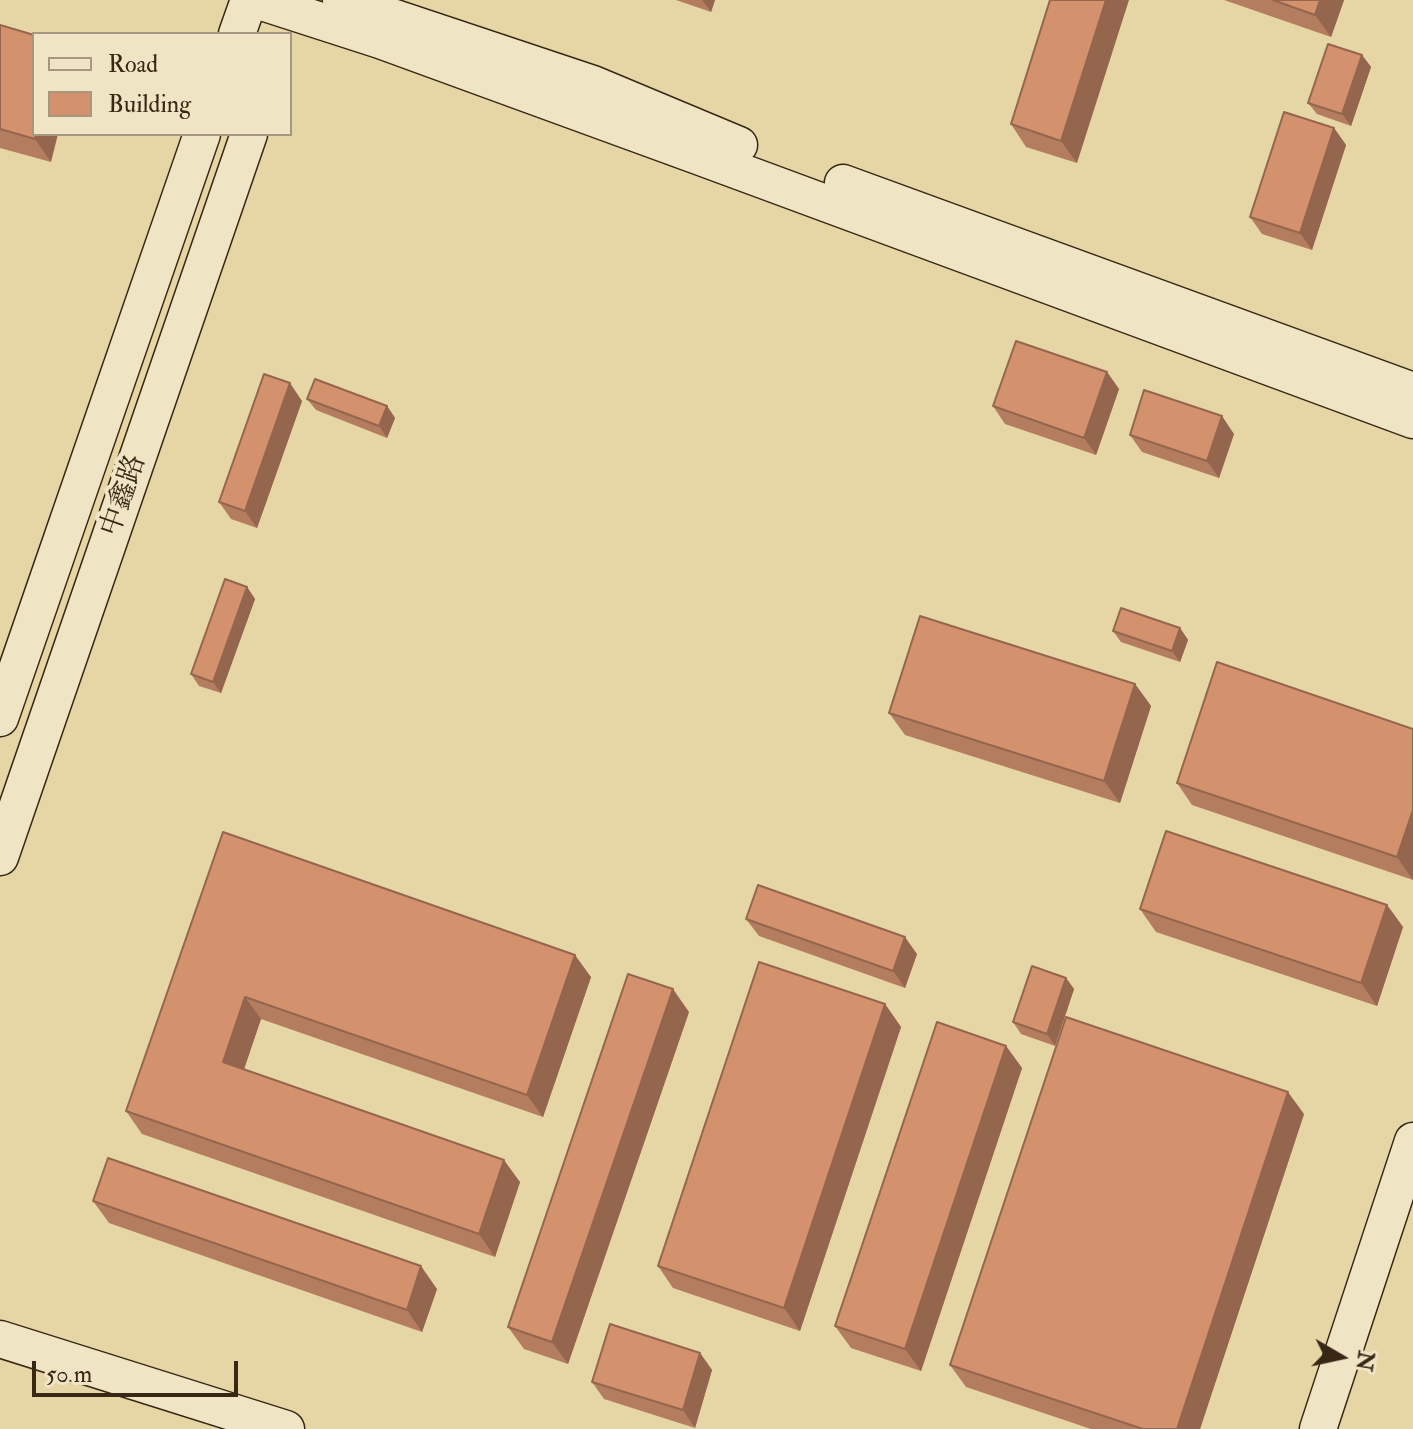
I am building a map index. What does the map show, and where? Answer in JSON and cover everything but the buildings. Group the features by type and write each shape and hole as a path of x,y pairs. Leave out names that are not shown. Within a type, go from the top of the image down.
{"street":[{"path":"238,32 249,0"},
{"path":"256,0 290,15 380,40 1413,420"},
{"path":"341,0 593,84 706,133 1413,391"},
{"name":"中鑫路","path":"0,718 201,136"},
{"name":"中鑫路","path":"0,857 248,136"},
{"path":"1318,1429 1413,1141"},
{"path":"0,1339 286,1429"}]}
